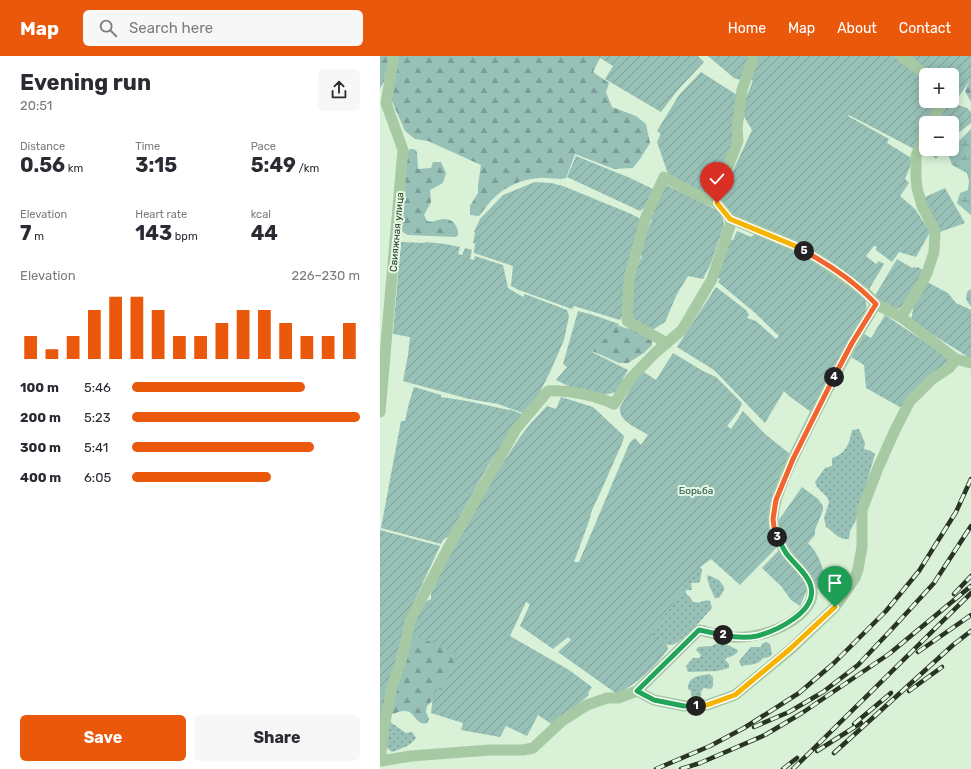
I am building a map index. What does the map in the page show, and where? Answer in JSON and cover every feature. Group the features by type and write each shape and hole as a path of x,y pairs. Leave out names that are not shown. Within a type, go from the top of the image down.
{"street":[{"name":"Свияжная улица","path":"380,412 403,150 386,103 394,56"},
{"path":"717,203 717,192 738,141 742,90 754,56"},
{"path":"901,56 919,70"},
{"path":"901,317 920,287 927,273 934,252 935,231 922,206 917,188 916,156 919,149"},
{"path":"667,343 628,321 629,278 646,217 664,177 697,195 717,203 730,219 793,245 820,260 866,293 876,304 901,317 956,359 971,363"},
{"path":"730,219 730,226 712,279 682,330 630,379 614,404 605,400 575,393 559,390 548,391 516,429 447,550 410,621 402,658 392,687 384,727 380,762 411,756 490,750 523,750 533,748 562,721 587,705 607,698 618,698 637,691 699,630 731,637 756,636 790,622 802,612 809,604 812,592 811,585 781,545 774,527 774,510 776,500 793,459 852,343 876,304"},
{"path":"637,691 654,700 684,706 707,705 735,695 790,649 835,607 855,578 862,547 862,510 878,468 895,430 910,401 931,380 949,368 956,359"}],"green space":[{"path":"380,56 389,56 384,81 380,89"},
{"path":"397,56 601,56 593,72 609,83 606,92 612,107 636,116 646,124 650,143 633,168 614,169 575,154 566,178 538,178 520,182 499,193 479,216 470,215 470,206 478,193 481,165 428,141 415,139 405,131 391,99"},
{"path":"597,56 698,56 704,62 677,91 661,112 605,79 613,66"},
{"path":"708,56 749,56 740,80 734,78"},
{"path":"757,56 895,56 919,75 919,108 934,108 930,116 919,116 919,139 914,149 849,115 848,116 889,139 887,143 913,159 905,179 909,183 900,196 915,209 930,232 916,257 899,252 892,262 876,250 877,247 874,246 866,256 876,264 879,261 884,264 868,291 735,216 721,203 722,188 730,177 752,130 743,115 745,100 753,81 749,79"},
{"path":"906,56 971,56 971,79 959,96 959,68 921,68"},
{"path":"701,72 737,95 731,152 709,196 668,174 657,142 661,134 657,131 679,95"},
{"path":"971,78 971,102 965,91"},
{"path":"959,105 967,108 971,112 971,123 959,132 959,116 939,116 945,108 959,108"},
{"path":"971,129 971,215 957,203 960,193 968,190 969,181 967,173 952,165 949,156 959,156 959,141"},
{"path":"410,149 414,149 417,152 418,169 431,168 433,162 441,162 446,173 443,183 430,190 431,202 424,215 429,222 443,219 452,221 458,232 456,237 408,235 399,228 406,153"},
{"path":"576,156 653,189 644,208 640,211 567,177"},
{"path":"535,182 551,183 563,186 629,213 639,218 642,222 624,312 620,320 574,306 572,309 519,290 511,286 513,266 474,253 474,232 480,219 503,195"},
{"path":"662,183 715,209 722,217 724,226 711,263 703,279 688,276 677,294 665,322 654,329 650,329 632,318 634,274 642,256 638,254 652,220 648,218"},
{"path":"945,188 965,223 940,232 923,198"},
{"path":"737,231 751,237 755,234 817,262 862,294 865,301 865,312 811,412 784,391 765,423 714,370 677,347 716,287 746,310 749,315 747,318 756,321 776,339 779,336 754,312 718,282 720,279 715,276 728,241 733,240"},
{"path":"401,242 425,242 460,247 458,254 462,255 465,248 472,250 470,259 474,260 475,256 503,265 508,288 523,297 525,294 567,310 569,316 564,340 538,396 523,413 498,404 469,399 403,381 410,337 393,334"},
{"path":"897,259 912,268 918,267 924,271 901,307 894,311 874,297"},
{"path":"927,282 948,293 956,303 971,310 970,358 911,321 914,304"},
{"path":"971,289 971,307 966,299 967,292"},
{"path":"578,311 619,324 592,352 628,370 615,392 600,395 592,394 577,390 556,380 567,367 563,364"},
{"path":"885,315 946,356 949,360 900,407 866,388 864,365 851,357 864,334 871,338"},
{"path":"615,324 633,329 652,341 652,345 644,353 628,363 619,363 590,350"},
{"name":"Борьба","path":"673,353 716,377 742,403 738,412 727,426 731,429 743,411 765,434 791,455 774,494 778,546 740,585 711,559 699,568 651,633 667,645 668,649 645,674 632,685 617,694 558,652 571,640 568,637 553,649 520,626 530,604 526,602 510,636 569,670 592,687 588,693 589,695 553,725 538,715 527,736 506,726 500,737 461,730 463,723 431,713 434,688 442,690 458,655 411,633 423,603 431,599 431,593 480,498 520,437 547,406 556,409 561,397 593,407 624,436 592,510 574,562 579,562 630,442 635,438 641,445 648,435 625,421 620,412 620,407 641,370 656,380"},
{"path":"414,387 441,395 441,397 509,409 522,414 488,466 449,536 443,540 441,544 381,528 401,421 405,421"},
{"path":"859,429 865,443 864,449 875,454 856,520 850,531 849,539 845,539 839,537 826,527 824,518 829,502 827,497 817,487 815,482 825,468 832,466 832,458 844,451 850,439 852,430"},
{"path":"802,487 818,499 823,506 823,510 815,530 815,535 808,543 818,556 826,582 819,590 804,568 790,552 776,524"},
{"path":"380,530 440,546 406,619 404,632 388,688 380,687"},
{"path":"779,550 803,579 807,590 800,606 791,600 781,586 762,568"},
{"path":"698,564 702,570 700,582 691,583 692,590 686,590 686,594 693,602 710,601 712,608 681,640 671,645 665,644 649,632"},
{"path":"708,575 719,580 724,587 724,590 719,598 714,597 707,579"},
{"path":"411,632 470,638 447,686 427,706 426,712 429,719 427,723 420,723 412,714 406,711 393,714 390,711"},
{"path":"766,642 770,644 772,654 769,657 763,658 756,664 741,666 739,661 751,647 761,647 762,644"},
{"path":"717,643 723,643 738,650 735,654 726,658 725,660 729,664 729,668 717,671 688,672 686,666 693,658 699,658 701,655 696,650 698,647 712,646"},
{"path":"380,664 387,684 380,737"},
{"path":"709,674 713,677 713,686 711,689 704,688 701,691 700,698 694,699 691,695 691,691 688,689 690,681 695,677"},
{"path":"390,722 406,733 412,732 416,738 414,741 392,752 385,746"}],"railway":[{"path":"656,769 710,746 744,728 799,693 834,663 886,611 919,571 956,512 971,479"},
{"path":"754,727 789,712 823,692 858,665 934,583 971,526"},
{"path":"954,594 971,576"},
{"path":"681,769 700,763 765,735 802,713 889,654 971,586"},
{"path":"793,769 971,593"},
{"path":"918,652 971,615"},
{"path":"834,753 953,645 971,631"},
{"path":"909,691 942,667"},
{"path":"854,724 891,693"},
{"path":"817,751 861,723"},
{"path":"783,769 797,758"}],"route":[{"path":"717,203 730,219 793,245 820,260 866,293 876,304 852,343 793,459 776,500 773,519 774,527 786,553 803,572 811,585 812,592 809,604 790,622 756,636 731,637 699,630 637,691 654,700 684,706 707,705 735,695 790,649 835,607"}]}
